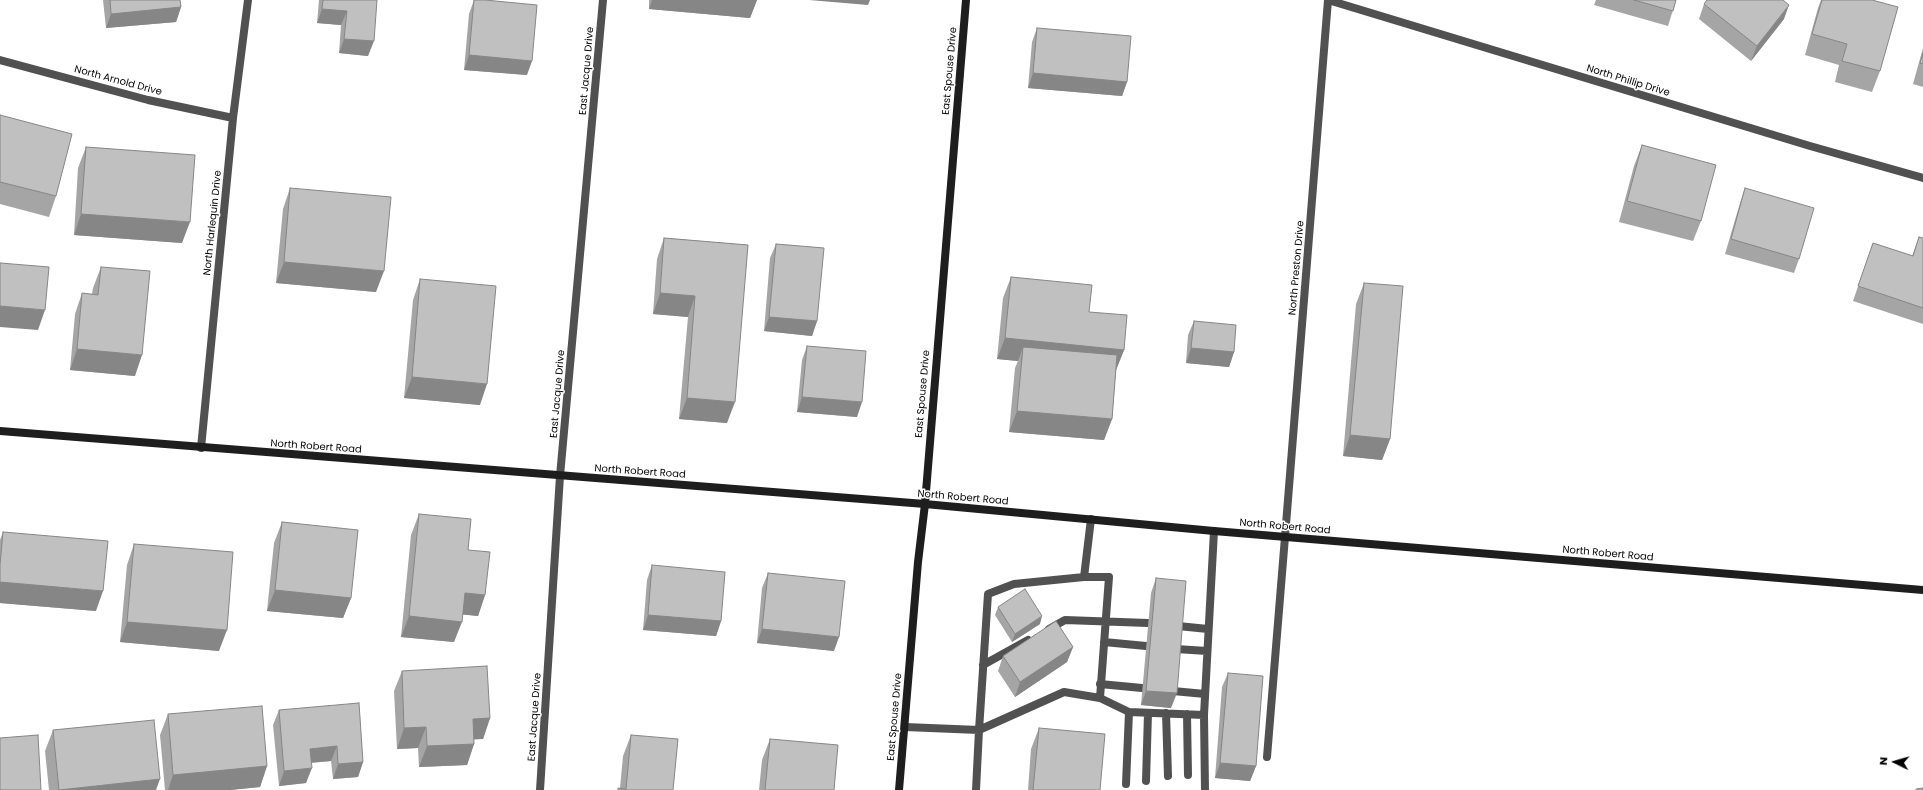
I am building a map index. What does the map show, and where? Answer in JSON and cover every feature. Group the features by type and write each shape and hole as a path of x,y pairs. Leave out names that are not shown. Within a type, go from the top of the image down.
{"main road":[{"name":"East Spouse Drive","path":"899,790 925,504 966,0"},
{"name":"North Robert Road","path":"0,431 925,504 1214,531 1923,590"}],"street":[{"name":"North Harlequin Drive","path":"201,448 233,118 248,0"},
{"name":"East Jacque Drive","path":"540,790 560,476 603,0"},
{"name":"North Phillip Drive","path":"1328,0 1795,141 1923,178"},
{"name":"North Preston Drive","path":"1267,757 1328,0"},
{"name":"North Arnold Drive","path":"0,60 148,100 233,118"},
{"path":"1084,577 1091,519"},
{"path":"1206,790 1204,715 1214,531"},
{"path":"976,790 988,594 1014,584 1084,577 1109,577 1100,698"},
{"path":"983,665 1065,620 1105,620 1148,623"},
{"path":"1178,626 1208,629"},
{"path":"1104,642 1146,646"},
{"path":"1176,649 1207,651"},
{"path":"1100,684 1142,688"},
{"path":"1173,691 1205,694"},
{"path":"904,726 979,730 1064,692 1100,698 1129,712 1204,715"},
{"path":"1126,784 1129,712"},
{"path":"1146,781 1148,713"},
{"path":"1166,713 1168,776"},
{"path":"1187,714 1188,775"}],"building":[{"path":"110,0 180,0 181,7 111,14"},
{"path":"323,0 377,0 374,41 344,39 347,11 322,9"},
{"path":"474,0 537,5 532,61 469,55"},
{"path":"1634,0 1676,0 1673,11"},
{"path":"1707,0 1783,0 1789,5 1757,46 1704,4"},
{"path":"1822,0 1872,0 1898,7 1880,71 1842,61 1847,44 1812,34"},
{"path":"1037,28 1131,36 1127,82 1033,73"},
{"path":"1923,53 1923,64 1920,63"},
{"path":"0,115 72,134 56,196 0,182"},
{"path":"1642,145 1716,165 1701,221 1627,201"},
{"path":"86,147 195,155 190,222 81,214"},
{"path":"290,188 391,197 384,271 284,262"},
{"path":"1745,188 1814,208 1799,259 1731,239"},
{"path":"1919,237 1923,238 1923,308 1858,286 1873,243 1913,256"},
{"path":"664,238 748,245 735,402 687,398 695,296 660,293"},
{"path":"776,244 824,248 817,321 769,317"},
{"path":"0,263 49,267 45,310 0,306"},
{"path":"101,267 150,271 142,355 77,349 82,293 98,295"},
{"path":"1011,277 1092,285 1089,312 1127,315 1124,350 1005,338"},
{"path":"420,279 496,286 487,384 412,377"},
{"path":"1364,283 1403,286 1390,439 1350,435"},
{"path":"1194,321 1236,325 1234,352 1191,348"},
{"path":"807,346 866,351 862,402 802,397"},
{"path":"1023,347 1117,355 1112,419 1017,411"},
{"path":"419,514 471,519 468,550 490,552 485,595 465,593 462,622 409,616"},
{"path":"282,522 358,530 351,598 275,590"},
{"path":"3,532 108,541 103,591 0,582"},
{"path":"134,544 233,552 227,630 127,622"},
{"path":"652,565 725,572 721,621 648,615"},
{"path":"768,573 845,581 839,637 762,629"},
{"path":"1156,578 1186,581 1177,693 1146,691"},
{"path":"1025,589 1042,616 1015,634 998,607"},
{"path":"1056,621 1073,647 1020,682 1003,656"},
{"path":"487,666 490,718 473,719 474,744 427,746 426,727 404,728 402,671"},
{"path":"1228,673 1263,676 1256,766 1220,763"},
{"path":"359,703 363,762 338,764 337,746 310,749 312,768 284,771 279,710"},
{"path":"262,706 267,766 173,775 168,714"},
{"path":"154,720 160,779 59,790 53,730"},
{"path":"1039,728 1105,734 1100,790 1033,790"},
{"path":"38,735 41,790 0,790 0,738"},
{"path":"631,735 678,739 673,790 618,790 618,788 626,789"},
{"path":"770,739 838,745 834,790 765,790"},
{"path":"1923,788 1923,790 1916,790 1916,789"}]}
